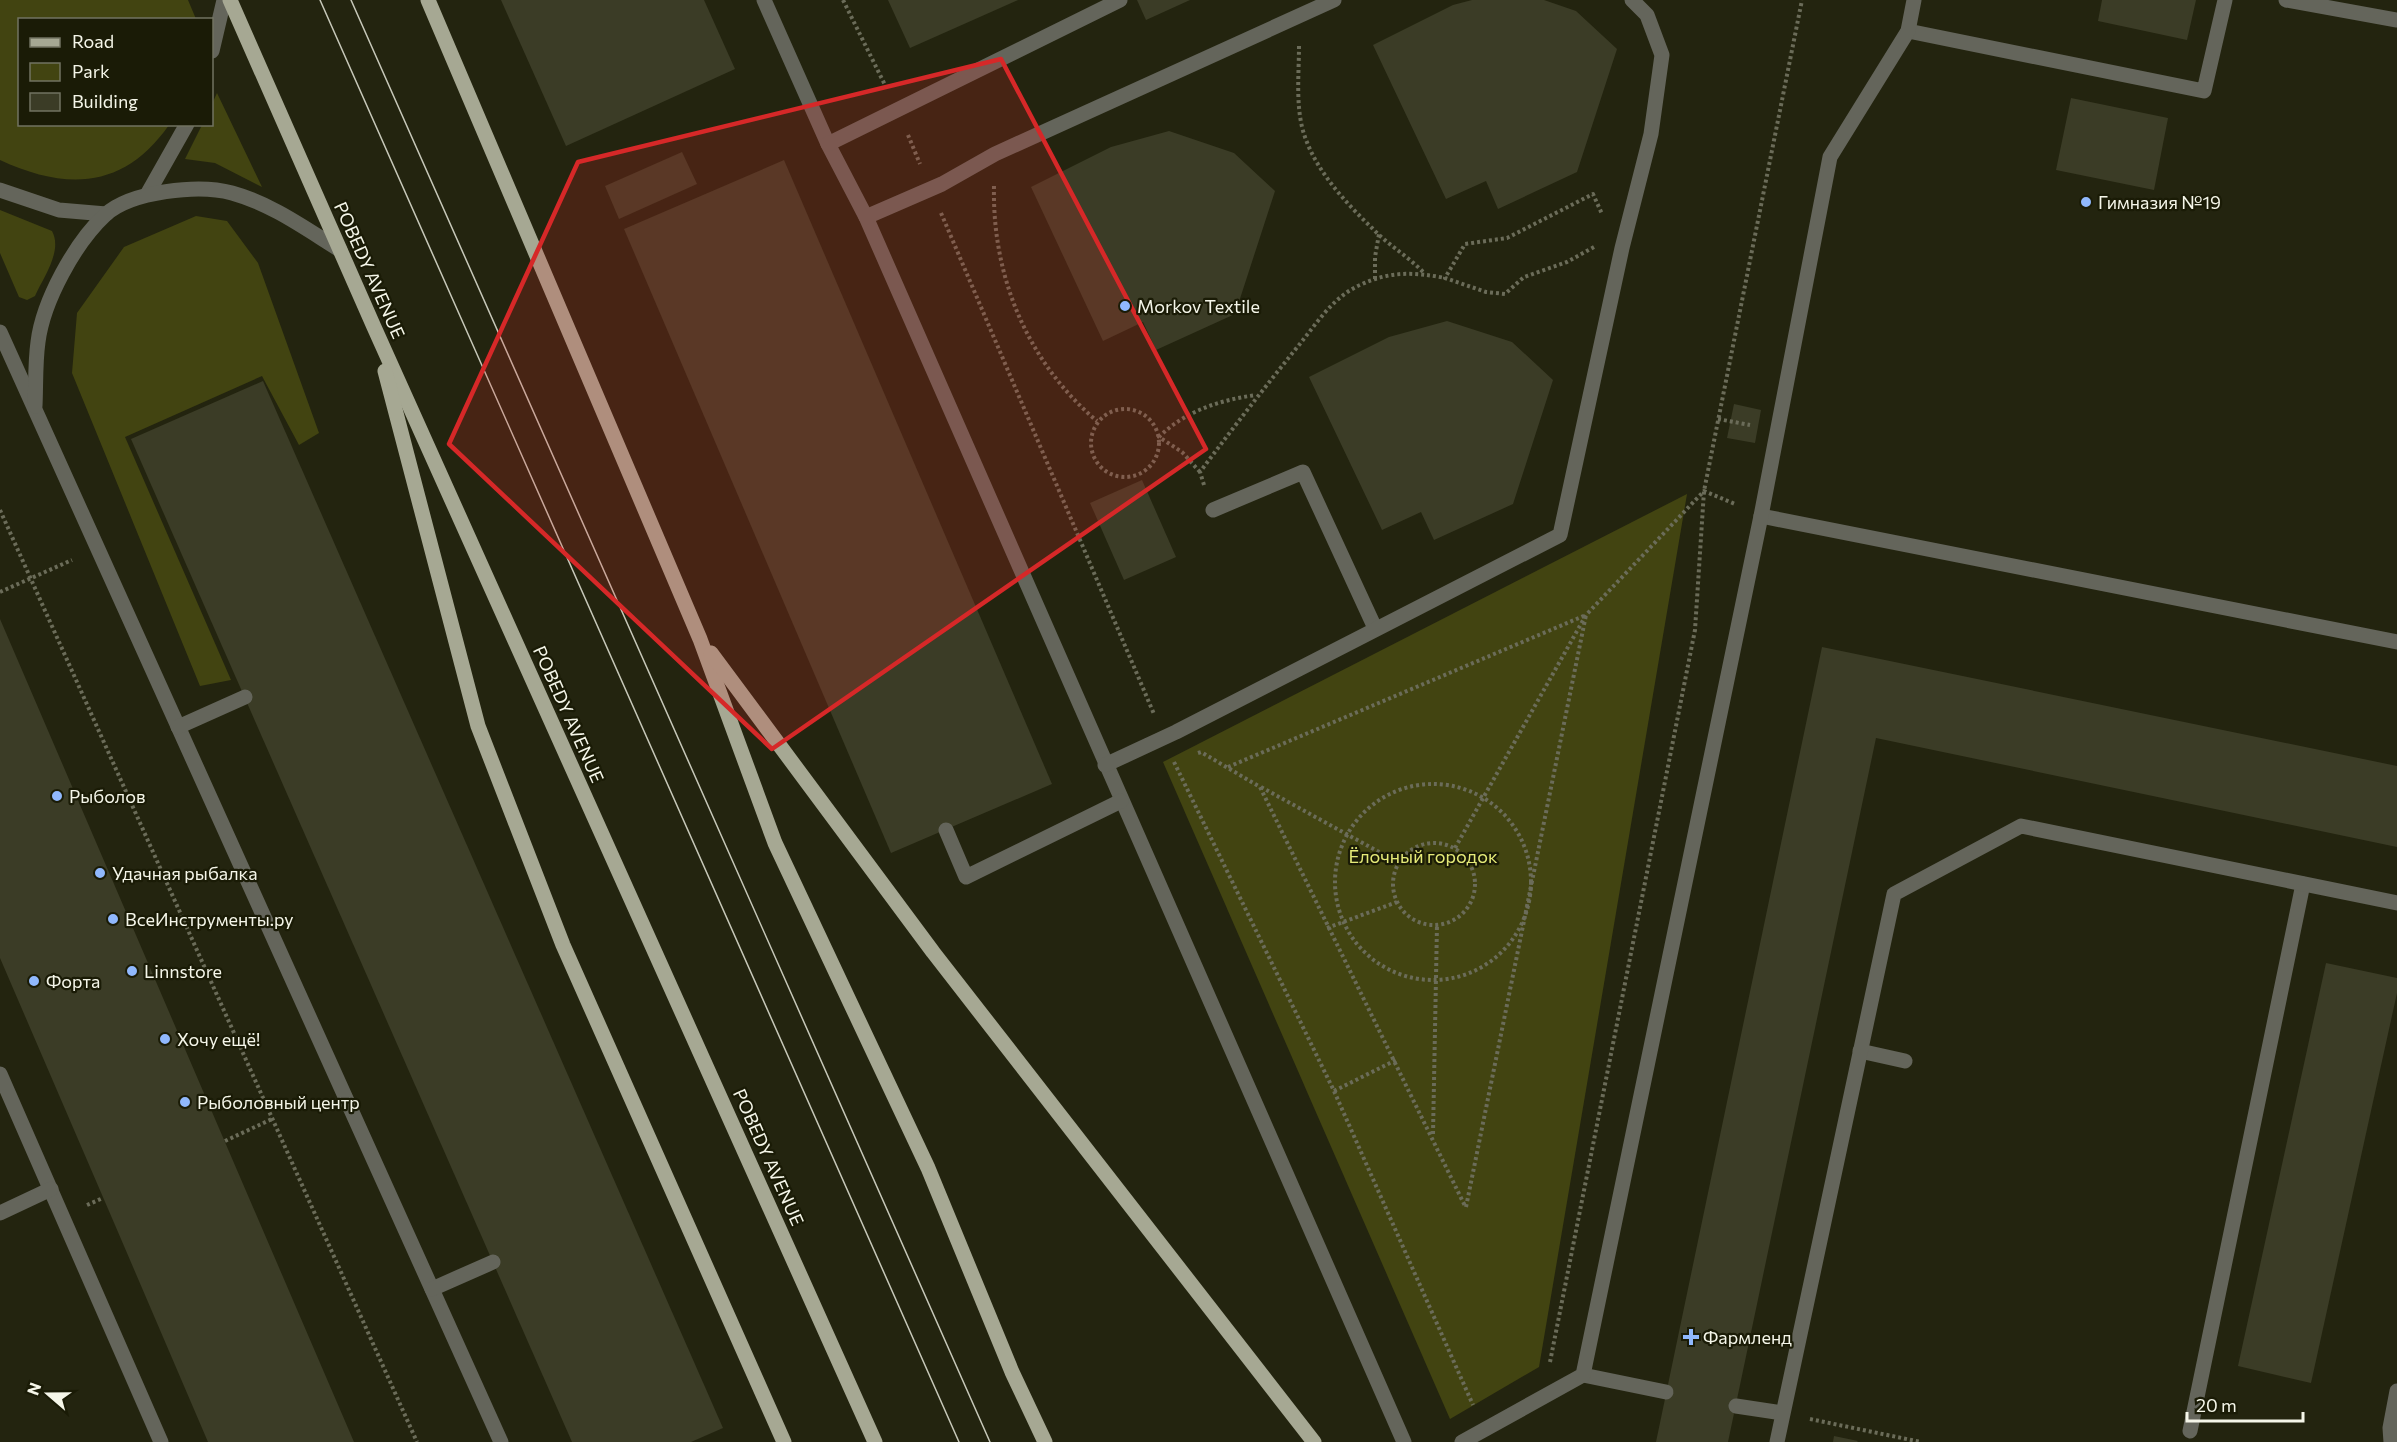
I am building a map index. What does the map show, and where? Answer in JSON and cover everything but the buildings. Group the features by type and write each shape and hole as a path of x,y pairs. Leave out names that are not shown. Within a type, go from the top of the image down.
{"main road":[{"name":"POBEDY AVENUE","path":"230,0 374,327 875,1442"},
{"path":"428,0 700,639 775,843 928,1168 1012,1372 1045,1442"},
{"path":"374,327 478,726 562,945 784,1442"},
{"path":"700,639 933,952 1314,1442"}],"lane":[{"path":"213,47 224,0"},
{"path":"764,0 828,144 867,217 1105,765 1404,1442"},
{"path":"828,144 1120,0"},
{"path":"867,217 942,184 995,154 1334,0"},
{"path":"1105,765 1176,732 1560,535 1622,248 1651,134 1662,55 1647,15 1632,0"},
{"path":"1583,1375 1761,516 1830,157 1908,31 1914,0"},
{"path":"1908,31 2204,91 2225,0"},
{"path":"2286,0 2397,20"},
{"path":"148,193 186,126"},
{"path":"35,411 38,341 50,298 73,256 106,214 148,193 197,189 231,192 273,209 340,250"},
{"path":"0,190 60,210 106,214"},
{"path":"0,332 501,1442"},
{"path":"1213,510 1303,472 1375,628"},
{"path":"1761,516 2397,642"},
{"path":"178,727 245,697"},
{"path":"946,830 966,877 1121,801"},
{"path":"1777,1442 1894,894 2021,826 2397,903"},
{"path":"2190,1431 2303,884"},
{"path":"1860,1051 1905,1061"},
{"path":"0,1074 161,1442"},
{"path":"0,1213 51,1189"},
{"path":"432,1289 493,1262"},
{"path":"1462,1442 1583,1375 1666,1392"},
{"path":"2391,1442 2390,1428 2397,1391"},
{"path":"1736,1406 1782,1413"}],"path":[{"path":"1542,1398 1695,630 1704,491 1802,0"},
{"path":"1299,42 1298,95 1304,137 1324,173 1379,234 1407,255 1424,274"},
{"path":"995,154 994,200 1006,287 1023,330 1053,377 1077,404 1097,421"},
{"path":"1445,278 1465,244 1507,238 1593,194 1603,216"},
{"path":"1375,279 1375,257 1379,234"},
{"path":"1594,247 1597,237"},
{"path":"1200,472 1257,395 1330,305 1359,285 1393,273 1424,274 1445,278 1486,292 1505,294 1524,277 1567,262 1594,247 1622,248"},
{"path":"1159,437 1173,423 1203,409 1230,399 1257,395"},
{"path":"1133,409 1151,420 1159,437 1157,457 1144,472 1126,479 1106,474 1093,459 1090,440 1097,421 1114,410 1133,409"},
{"path":"1159,437 1182,452 1200,472 1213,510"},
{"path":"1455,848 1586,615 1704,491"},
{"path":"0,510 417,1442"},
{"path":"0,592 97,549"},
{"path":"1228,767 1586,615"},
{"path":"1260,787 1328,928 1396,1060 1466,1207 1530,901 1586,615"},
{"path":"1192,756 1201,752 1399,863"},
{"path":"1174,763 1184,759"},
{"path":"1414,785 1452,785 1484,797 1503,812 1515,827 1524,844 1531,872 1530,901 1524,919 1503,951 1471,973 1436,980 1414,978 1379,964 1364,952 1344,923 1335,882 1337,863 1348,835 1364,812 1379,800 1414,785"},
{"path":"1439,843 1455,848 1471,866 1475,889 1465,911 1452,921 1437,925 1414,919 1397,902 1394,878 1399,863 1410,851 1424,844 1439,843"},
{"path":"1328,928 1397,902"},
{"path":"1433,1136 1437,925"},
{"path":"1334,1091 1396,1060"},
{"path":"225,1141 272,1119"},
{"path":"1782,1413 1921,1442"}],"highlighted area":[{"path":"1001,59 1206,449 772,749 449,444 578,162"}],"green space":[{"path":"0,0 188,0 196,18 18,18 18,126 168,126 152,146 133,162 113,172 93,178 48,177 0,160"},
{"path":"217,93 262,187 215,163 185,159 202,126 213,126 213,102"},
{"path":"0,210 52,231 55,239 54,256 47,273 35,296 27,300 19,297 0,253"},
{"path":"196,216 227,221 258,263 319,433 299,445 262,376 125,437 231,680 200,686 72,373 77,313 124,247"},
{"name":"Ёлочный городок","path":"1687,494 1539,1367 1450,1419 1163,762"}],"tram line":[{"path":"320,0 959,1442"},
{"path":"351,0 990,1442"}],"place":[{"name":"Гимназия №19","path":"2086,202"},
{"name":"Morkov Textile","path":"1125,306"},
{"name":"Рыболов","path":"57,796"},
{"name":"Удачная рыбалка","path":"100,873"},
{"name":"ВсеИнструменты.ру","path":"113,919"},
{"name":"Linnstore","path":"132,971"},
{"name":"Форта","path":"34,981"},
{"name":"Хочу ещё!","path":"165,1039"},
{"name":"Рыболовный центр","path":"185,1102"},
{"name":"Фармленд","path":"1691,1337"}]}
